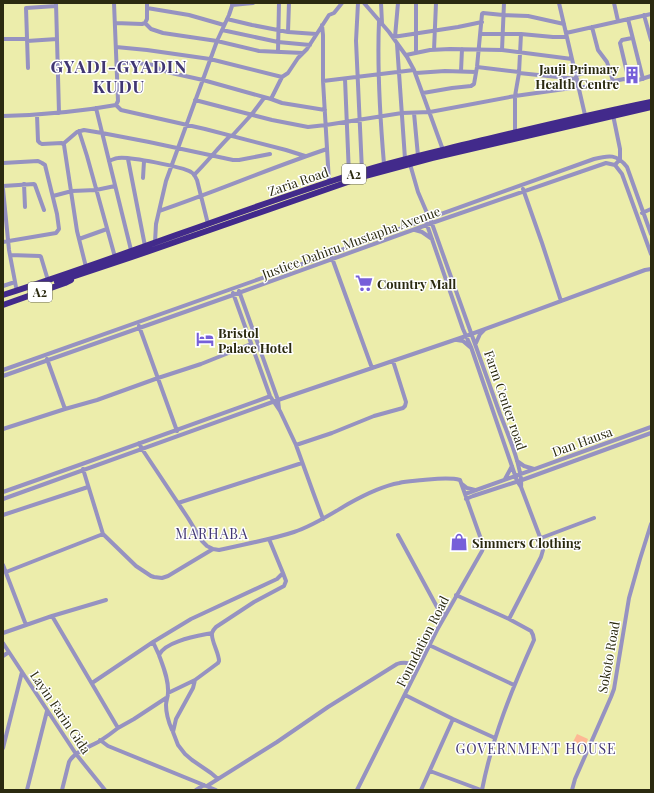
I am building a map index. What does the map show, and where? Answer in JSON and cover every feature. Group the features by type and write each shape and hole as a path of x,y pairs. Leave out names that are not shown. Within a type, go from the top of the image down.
{"highway":[{"name":"Zaria Road","path":"3,291 16,285 63,272 74,273 131,250 384,164 585,115 651,102"},
{"name":"Zaria Road","path":"65,276 139,255 365,176 651,107"},
{"name":"Zaria Road","path":"3,304 65,283 70,280 74,273"},
{"name":"A2","path":"3,295 65,276"},
{"name":"A2","path":"3,299 65,276"}],"street":[{"path":"26,3 28,68"},
{"path":"114,3 118,101 116,105"},
{"path":"154,242 162,194 171,166 202,80 232,4 252,3"},
{"path":"278,52 279,3"},
{"path":"288,32 289,3"},
{"path":"271,99 282,77 289,71 310,45 329,15 342,3"},
{"path":"358,3 356,41 362,171"},
{"path":"364,3 394,37 415,71 443,150"},
{"path":"381,3 378,40 380,117 384,164"},
{"path":"394,37 398,3"},
{"path":"416,3 416,53"},
{"path":"434,50 436,3"},
{"path":"502,50 504,3"},
{"path":"559,3 585,115"},
{"path":"614,3 618,21"},
{"path":"26,8 56,5 59,113"},
{"path":"145,23 147,19 147,5 189,15 223,27 278,42 310,45"},
{"path":"423,93 473,85 477,69 483,13 524,15 564,24"},
{"path":"481,34 502,33 553,37 651,14"},
{"path":"644,15 651,40"},
{"path":"227,19 288,32 316,34"},
{"path":"628,19 643,79"},
{"path":"394,37 482,22"},
{"path":"115,23 145,23"},
{"path":"145,23 150,29 162,33 217,41 259,51 303,53"},
{"path":"322,25 323,81 329,182"},
{"path":"592,27 598,50 607,62 613,81"},
{"path":"514,132 515,96 521,52 521,34"},
{"path":"629,81 620,43 622,40 632,38"},
{"path":"3,39 57,39"},
{"path":"397,44 405,159"},
{"path":"116,47 210,59 282,77"},
{"path":"461,71 462,49"},
{"path":"406,55 434,50 479,49 521,52 572,59"},
{"path":"117,63 155,65 167,72 202,80 294,106 325,110"},
{"path":"323,81 399,72 461,71 477,69 576,77 609,68"},
{"path":"195,100 272,120 303,126 326,125 402,113 453,109 515,96 579,88 624,79 632,82 651,76"},
{"path":"345,79 349,175"},
{"path":"194,175 252,114 264,98"},
{"path":"3,116 59,113 116,105"},
{"path":"116,105 121,110 186,124 305,156"},
{"path":"96,108 131,250"},
{"path":"414,113 418,156"},
{"path":"37,115 38,141 42,144 63,144 79,131 84,130 102,132 178,147 230,160 239,160 270,154"},
{"path":"613,115 619,140 620,159 616,165 622,174 651,254"},
{"path":"79,131 115,256"},
{"path":"63,144 65,148 79,239 86,267"},
{"path":"159,212 327,149"},
{"path":"3,370 425,220 594,158 612,156 620,159 627,167 651,234"},
{"path":"109,161 118,158 144,161 185,169 190,172 197,180 208,224"},
{"path":"128,159 145,246"},
{"path":"143,178 144,161"},
{"path":"3,162 38,162 45,166 53,196 59,229 56,233 3,242"},
{"name":"Justice Dahiru Mustapha Avenue","path":"3,376 524,191 606,163 616,165"},
{"name":"Farm Center road","path":"410,164 418,192 432,223 476,343 522,480"},
{"path":"24,184 25,207"},
{"path":"3,286 16,285 8,242 3,187 34,184 44,210"},
{"path":"522,185 561,301"},
{"path":"53,196 72,191 96,190 115,186"},
{"path":"638,215 651,209"},
{"path":"427,213 425,220 471,347 515,476 521,487 541,538 543,550 541,557 509,619"},
{"path":"79,239 108,229"},
{"path":"415,230 422,232 432,239"},
{"path":"330,254 372,368"},
{"path":"10,255 40,256 47,277"},
{"path":"3,499 142,448 452,339 466,336 651,269"},
{"path":"238,286 276,401 296,445 323,518"},
{"path":"231,289 270,396 276,401"},
{"path":"138,322 178,436"},
{"path":"476,343 480,334 486,328"},
{"path":"452,339 460,340 471,347"},
{"path":"3,429 97,400 201,364 251,344"},
{"path":"46,355 64,409"},
{"path":"296,445 332,433 374,416 403,408 406,402 393,360"},
{"path":"3,492 268,397"},
{"name":"Dan Hausa","path":"464,494 651,427"},
{"name":"Dan Hausa","path":"466,499 651,433"},
{"path":"140,443 202,541 207,546 219,550 294,532 309,526 371,493 400,482 456,479 460,480 467,488 475,490"},
{"path":"516,461 524,466 535,469"},
{"path":"178,503 302,463"},
{"path":"82,464 103,534 136,566 151,576 158,578 168,576 213,549"},
{"path":"505,480 512,465"},
{"path":"521,487 522,480"},
{"name":"Foundation Road","path":"357,790 429,645 483,548 464,494 462,484"},
{"path":"3,514 88,487"},
{"path":"541,538 594,518"},
{"name":"Sokoto Road","path":"572,790 612,697 629,598 651,524"},
{"path":"6,572 103,534"},
{"path":"398,535 437,607 445,616"},
{"path":"159,655 169,644 212,633 216,627 254,602 284,586 286,581 269,539"},
{"path":"3,565 26,625"},
{"path":"92,682 190,619 273,581 283,573"},
{"path":"430,771 482,790 495,738 514,685 534,640 531,631 509,619 456,596"},
{"path":"3,634 52,616 106,600"},
{"path":"52,616 118,728"},
{"path":"62,790 70,759 76,754 134,719 167,695 196,680 218,663 219,661 212,633"},
{"path":"153,642 165,671 167,695 166,707 168,719 178,745 192,760 218,779"},
{"name":"Layin Farin Gida","path":"3,643 76,754 105,790"},
{"path":"429,645 514,685"},
{"path":"3,656 9,652"},
{"path":"196,790 218,779 277,742 328,707 401,662 419,666"},
{"path":"3,748 22,672"},
{"path":"173,732 176,719 196,680"},
{"path":"405,695 495,738"},
{"path":"27,790 47,711"},
{"path":"421,790 454,719"},
{"path":"100,740 108,746 216,790"}],"shaded area":[{"path":"577,734 588,739 585,747 573,742"}],"place":[{"name":"Jauji Primary Health Centre","path":"632,75"},
{"name":"Country Mall","path":"364,283"},
{"name":"Bristol Palace Hotel","path":"205,339"},
{"name":"Simmers Clothing","path":"459,542"}],"district":[{"name":"GYADI-GYADIN KUDU","path":"119,76"},
{"name":"MARHABA","path":"212,533"},
{"name":"GOVERNMENT HOUSE","path":"536,748"}]}
